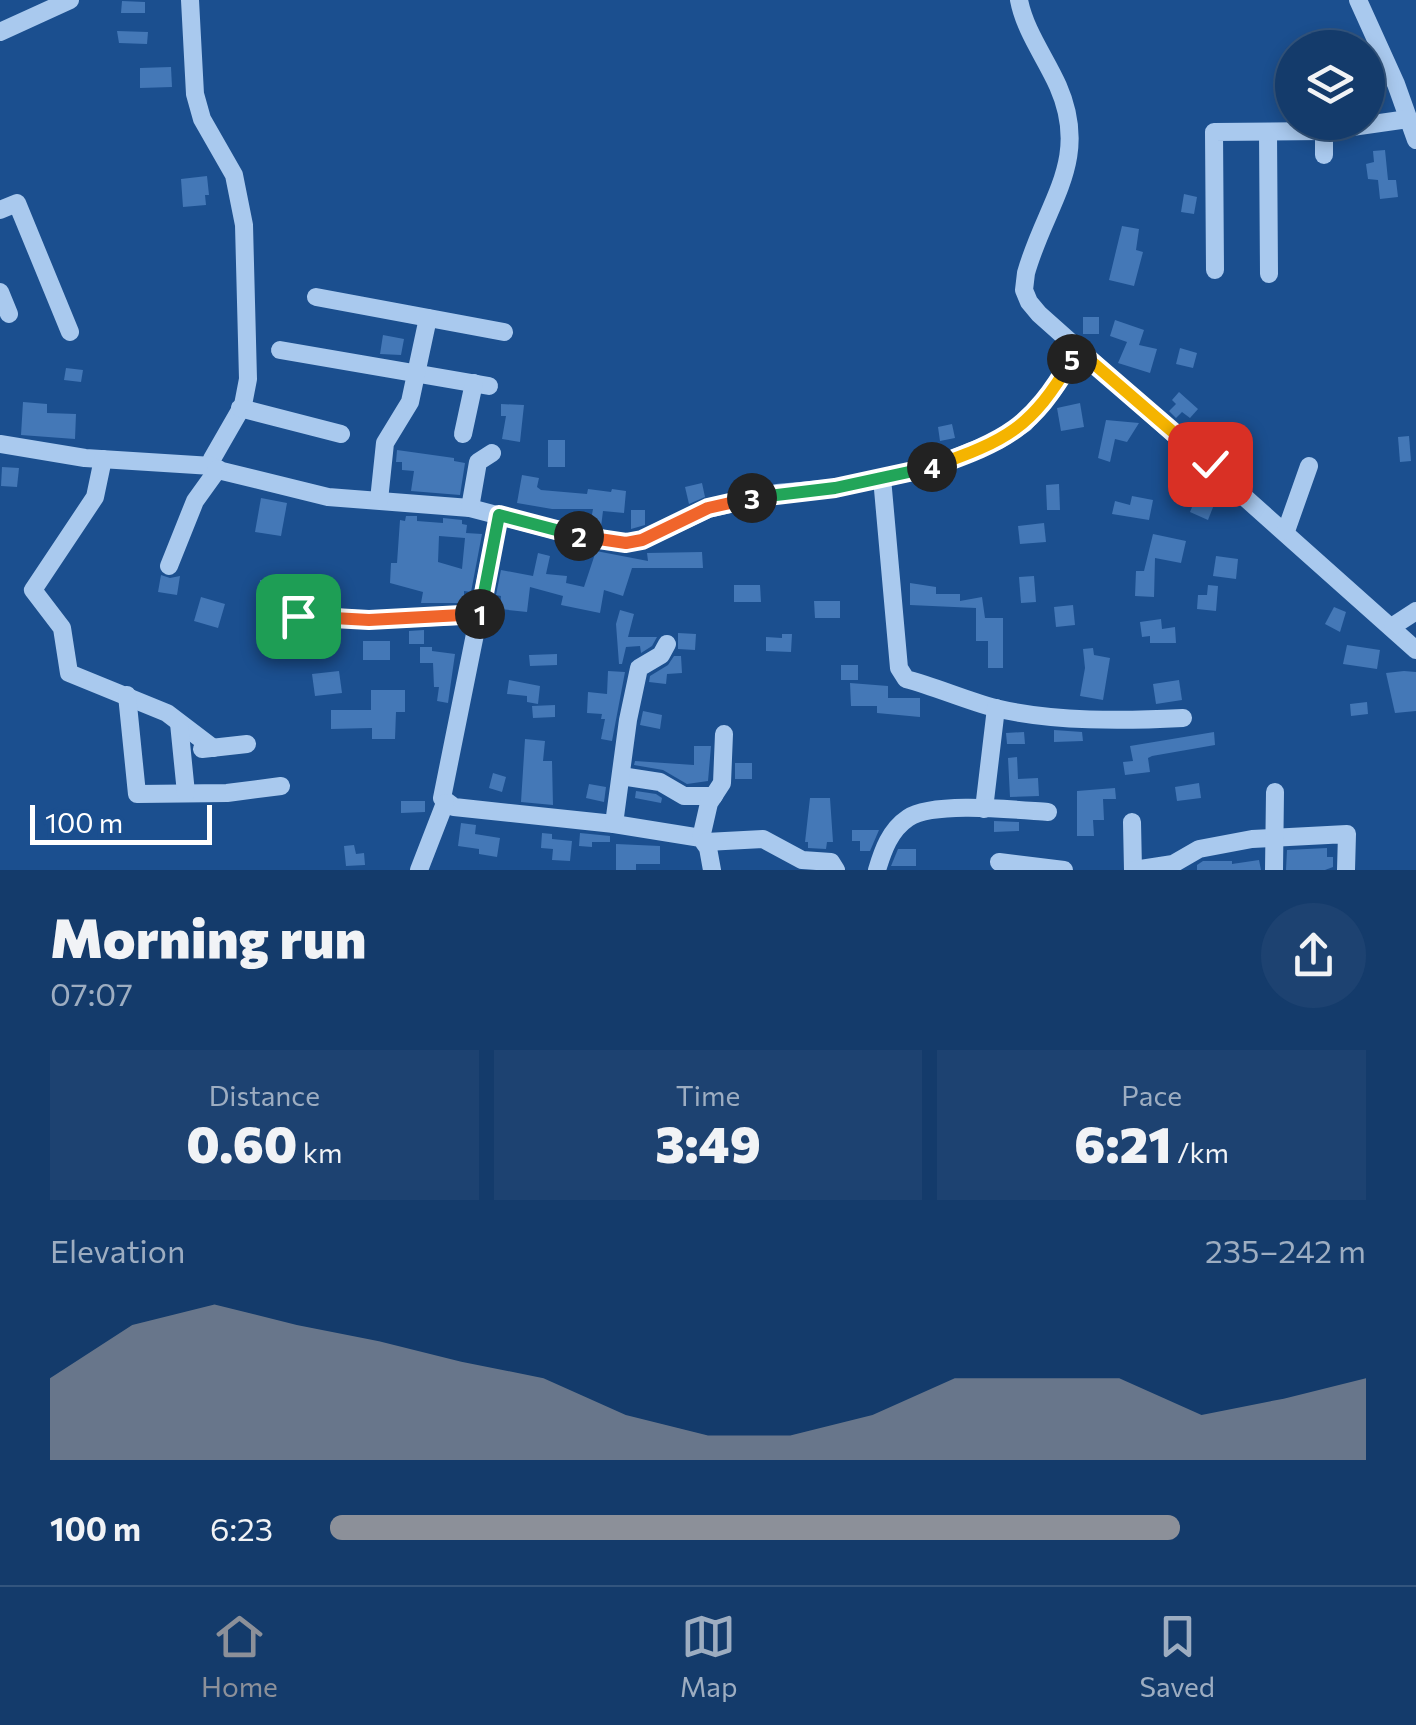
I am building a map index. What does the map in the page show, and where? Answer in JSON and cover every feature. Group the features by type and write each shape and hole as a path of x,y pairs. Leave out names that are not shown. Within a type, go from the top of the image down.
{"street":[{"path":"0,32 70,0"},
{"path":"169,566 195,501 215,467 212,456 240,408 248,380 244,225 234,175 202,119 195,94 190,0"},
{"path":"1019,0 1023,19 1058,87 1071,126 1070,156 1031,255 1024,290 1029,302 1078,350 1286,531 1407,622 1416,650"},
{"path":"1358,0 1416,140"},
{"path":"1385,122 1408,119"},
{"path":"1215,270 1214,132 1275,132"},
{"path":"1268,132 1270,274"},
{"path":"1324,140 1324,155"},
{"path":"0,210 17,203 70,332"},
{"path":"0,292 9,314"},
{"path":"316,297 504,332"},
{"path":"379,500 385,443 406,412 418,374 428,318"},
{"path":"280,350 481,385 463,434"},
{"path":"0,444 103,459 215,467 305,493 470,508 603,542 626,543 642,540 708,508 930,468 1000,440 1025,424 1054,390 1078,350"},
{"path":"240,408 340,434"},
{"path":"470,508 478,462 492,454"},
{"path":"103,459 95,497 33,590 62,628 69,673 167,713 213,748"},
{"path":"1286,531 1309,466"},
{"path":"882,478 899,668 906,679 996,708 1040,715 1126,721 1183,718"},
{"path":"419,870 445,803 441,793 499,515"},
{"path":"268,612 369,620 480,615"},
{"path":"614,824 639,668 662,654 667,644"},
{"path":"126,694 136,794 227,793 281,786"},
{"path":"984,809 996,708"},
{"path":"179,723 186,793"},
{"path":"712,870 704,840 714,796 722,783 724,734"},
{"path":"182,751 247,744"},
{"path":"621,776 660,782 684,796 714,796"},
{"path":"1274,870 1275,792"},
{"path":"445,803 511,816 614,824 704,840 763,839 802,860 832,862 836,870"},
{"path":"877,870 894,830 911,815 949,809 1048,812"},
{"path":"1132,822 1133,870 1173,864 1200,849 1274,837 1347,834 1346,870"},
{"path":"1200,849 1200,870"},
{"path":"999,862 1064,870"}],"building":[{"path":"122,1 145,2 145,13 121,13"},
{"path":"117,31 148,32 147,44 119,43"},
{"path":"171,67 172,87 140,88 140,68"},
{"path":"1385,150 1388,180 1396,180 1398,197 1380,199 1378,180 1368,179 1366,164 1374,162 1373,151"},
{"path":"207,176 206,205 183,207 181,179"},
{"path":"1184,194 1197,197 1194,214 1181,212"},
{"path":"1122,226 1139,229 1136,250 1143,252 1134,286 1109,280"},
{"path":"1083,317 1099,317 1099,334 1083,334"},
{"path":"1115,320 1144,330 1139,345 1157,349 1150,373 1118,363 1127,342 1110,336"},
{"path":"383,335 404,339 401,355 380,354"},
{"path":"1180,348 1197,353 1193,368 1176,364"},
{"path":"66,368 83,370 81,382 64,380"},
{"path":"1179,392 1198,409 1190,418 1182,412 1176,418 1169,411"},
{"path":"23,402 47,404 47,413 76,414 75,439 21,435"},
{"path":"1080,403 1084,427 1061,431 1057,408"},
{"path":"501,404 524,405 520,442 502,439 506,416 501,416"},
{"path":"1106,420 1139,423 1127,442 1115,439 1110,462 1098,458"},
{"path":"952,424 955,438 940,441 938,427"},
{"path":"1409,436 1411,461 1400,462 1398,437"},
{"path":"548,440 565,440 565,467 548,467"},
{"path":"397,450 465,463 460,495 411,491 414,471 402,470 402,462 396,462"},
{"path":"2,467 19,468 17,487 1,486"},
{"path":"522,475 539,478 537,487 541,490 587,494 588,489 626,491 624,513 603,511 601,527 590,525 593,509 552,509 517,503"},
{"path":"702,483 705,497 689,504 685,487"},
{"path":"1059,484 1060,510 1047,510 1046,485"},
{"path":"1199,490 1217,497 1208,520 1190,512"},
{"path":"1132,496 1153,500 1149,520 1112,514 1115,501 1130,505"},
{"path":"261,498 287,503 281,536 255,532"},
{"path":"631,510 645,510 645,525 631,529"},
{"path":"406,516 443,523 443,518 462,520 467,525 466,533 482,534 471,592 464,591 464,603 421,603 423,592 390,583 391,563 397,563 400,520 405,521","holes":["439,536 465,538 462,569 438,562"]},
{"path":"1044,523 1046,542 1020,544 1018,526"},
{"path":"1153,534 1186,541 1181,563 1155,558 1154,597 1135,596 1136,571 1144,571"},
{"path":"596,551 648,561 647,553 702,552 703,568 632,568 623,596 604,590 600,613 561,605 563,596 530,587 527,612 500,609 501,596 496,595 501,570 533,576 538,553 550,556 546,574 567,576 566,583 584,587"},
{"path":"1216,556 1238,559 1236,579 1213,576"},
{"path":"161,575 180,576 177,595 158,592"},
{"path":"1034,576 1036,602 1021,603 1019,577"},
{"path":"260,580 282,581 282,601 260,603"},
{"path":"910,583 936,587 936,594 960,594 960,601 982,597 985,618 1003,618 1003,668 988,668 988,641 976,641 976,608 910,605"},
{"path":"734,585 760,585 761,602 734,602"},
{"path":"1208,585 1218,586 1216,611 1197,609 1198,595 1207,595"},
{"path":"201,597 225,604 218,628 194,621"},
{"path":"814,601 840,601 840,618 815,618"},
{"path":"1073,605 1075,625 1056,627 1054,607"},
{"path":"1334,607 1346,612 1340,632 1325,624"},
{"path":"620,610 634,614 628,637 657,637 641,653 640,646 626,647 622,664 616,624"},
{"path":"1161,619 1162,629 1175,627 1176,643 1150,643 1150,636 1142,637 1140,622"},
{"path":"260,622 292,626 291,639 259,636"},
{"path":"424,630 424,644 409,644 409,631"},
{"path":"678,633 696,634 695,650 678,649"},
{"path":"782,634 792,634 791,652 766,651 766,637 782,638"},
{"path":"363,641 390,641 390,660 363,660"},
{"path":"1347,645 1380,650 1377,669 1343,664"},
{"path":"420,647 455,654 448,703 437,701 439,687 434,687 433,663 420,663"},
{"path":"1093,648 1094,655 1110,658 1103,700 1080,696 1085,668 1083,649"},
{"path":"557,654 557,665 530,666 529,655"},
{"path":"674,656 681,656 682,673 667,674 666,684 649,682 650,676 668,665"},
{"path":"841,665 858,665 858,680 841,680"},
{"path":"339,671 342,693 315,696 312,674"},
{"path":"608,671 625,672 612,741 601,739 605,719 601,719 602,714 587,713 588,692 607,694"},
{"path":"1416,672 1416,711 1395,713 1386,673"},
{"path":"509,680 540,686 538,704 527,702 527,696 507,694"},
{"path":"1179,680 1182,700 1156,704 1153,684"},
{"path":"850,683 888,686 888,698 920,698 920,717 877,713 877,706 851,706"},
{"path":"371,690 405,690 405,712 396,712 395,739 372,739 372,728 331,729 331,710 371,710"},
{"path":"1367,702 1368,714 1351,716 1350,704"},
{"path":"555,705 555,717 533,718 532,706"},
{"path":"643,711 662,715 660,729 640,725"},
{"path":"1054,730 1082,732 1083,741 1054,742"},
{"path":"1024,732 1025,744 1007,744 1006,733"},
{"path":"1214,732 1215,745 1152,756 1148,758 1150,772 1125,775 1123,762 1133,761 1130,746"},
{"path":"525,739 545,741 543,761 552,761 553,805 521,802"},
{"path":"694,746 711,746 708,781 687,784 663,770 634,765 635,761 694,765"},
{"path":"1017,757 1018,779 1038,778 1039,796 1010,797 1008,758"},
{"path":"735,763 752,763 752,779 735,779"},
{"path":"493,773 506,777 502,792 489,788"},
{"path":"1199,783 1201,798 1177,801 1175,787"},
{"path":"589,784 606,787 604,802 586,798"},
{"path":"1115,788 1116,799 1103,799 1104,820 1093,820 1094,836 1077,836 1077,791"},
{"path":"636,791 656,794 662,798 661,803 635,798"},
{"path":"810,798 830,798 833,842 827,842 826,849 808,848 805,842"},
{"path":"401,801 425,801 425,812 401,813"},
{"path":"994,821 1019,822 1019,831 994,832"},
{"path":"461,823 476,825 475,834 500,838 497,857 458,846"},
{"path":"852,830 879,830 870,851 860,851 860,841 852,841"},
{"path":"542,833 552,834 552,839 572,841 570,861 552,860 553,849 541,848"},
{"path":"580,833 610,836 610,842 579,846"},
{"path":"616,844 660,846 660,864 636,864 636,870 616,870"},
{"path":"354,845 356,854 364,853 365,865 346,866 344,846"},
{"path":"1327,848 1327,857 1333,857 1333,867 1286,870 1287,850"},
{"path":"898,849 916,849 916,866 891,866"},
{"path":"1259,860 1261,870 1197,870 1203,861 1232,864"}],"route":[{"path":"298,616 369,620 480,615 499,515 603,542 626,543 642,540 708,508 930,468 1000,440 1025,424 1054,390 1078,350 1210,464"}]}
